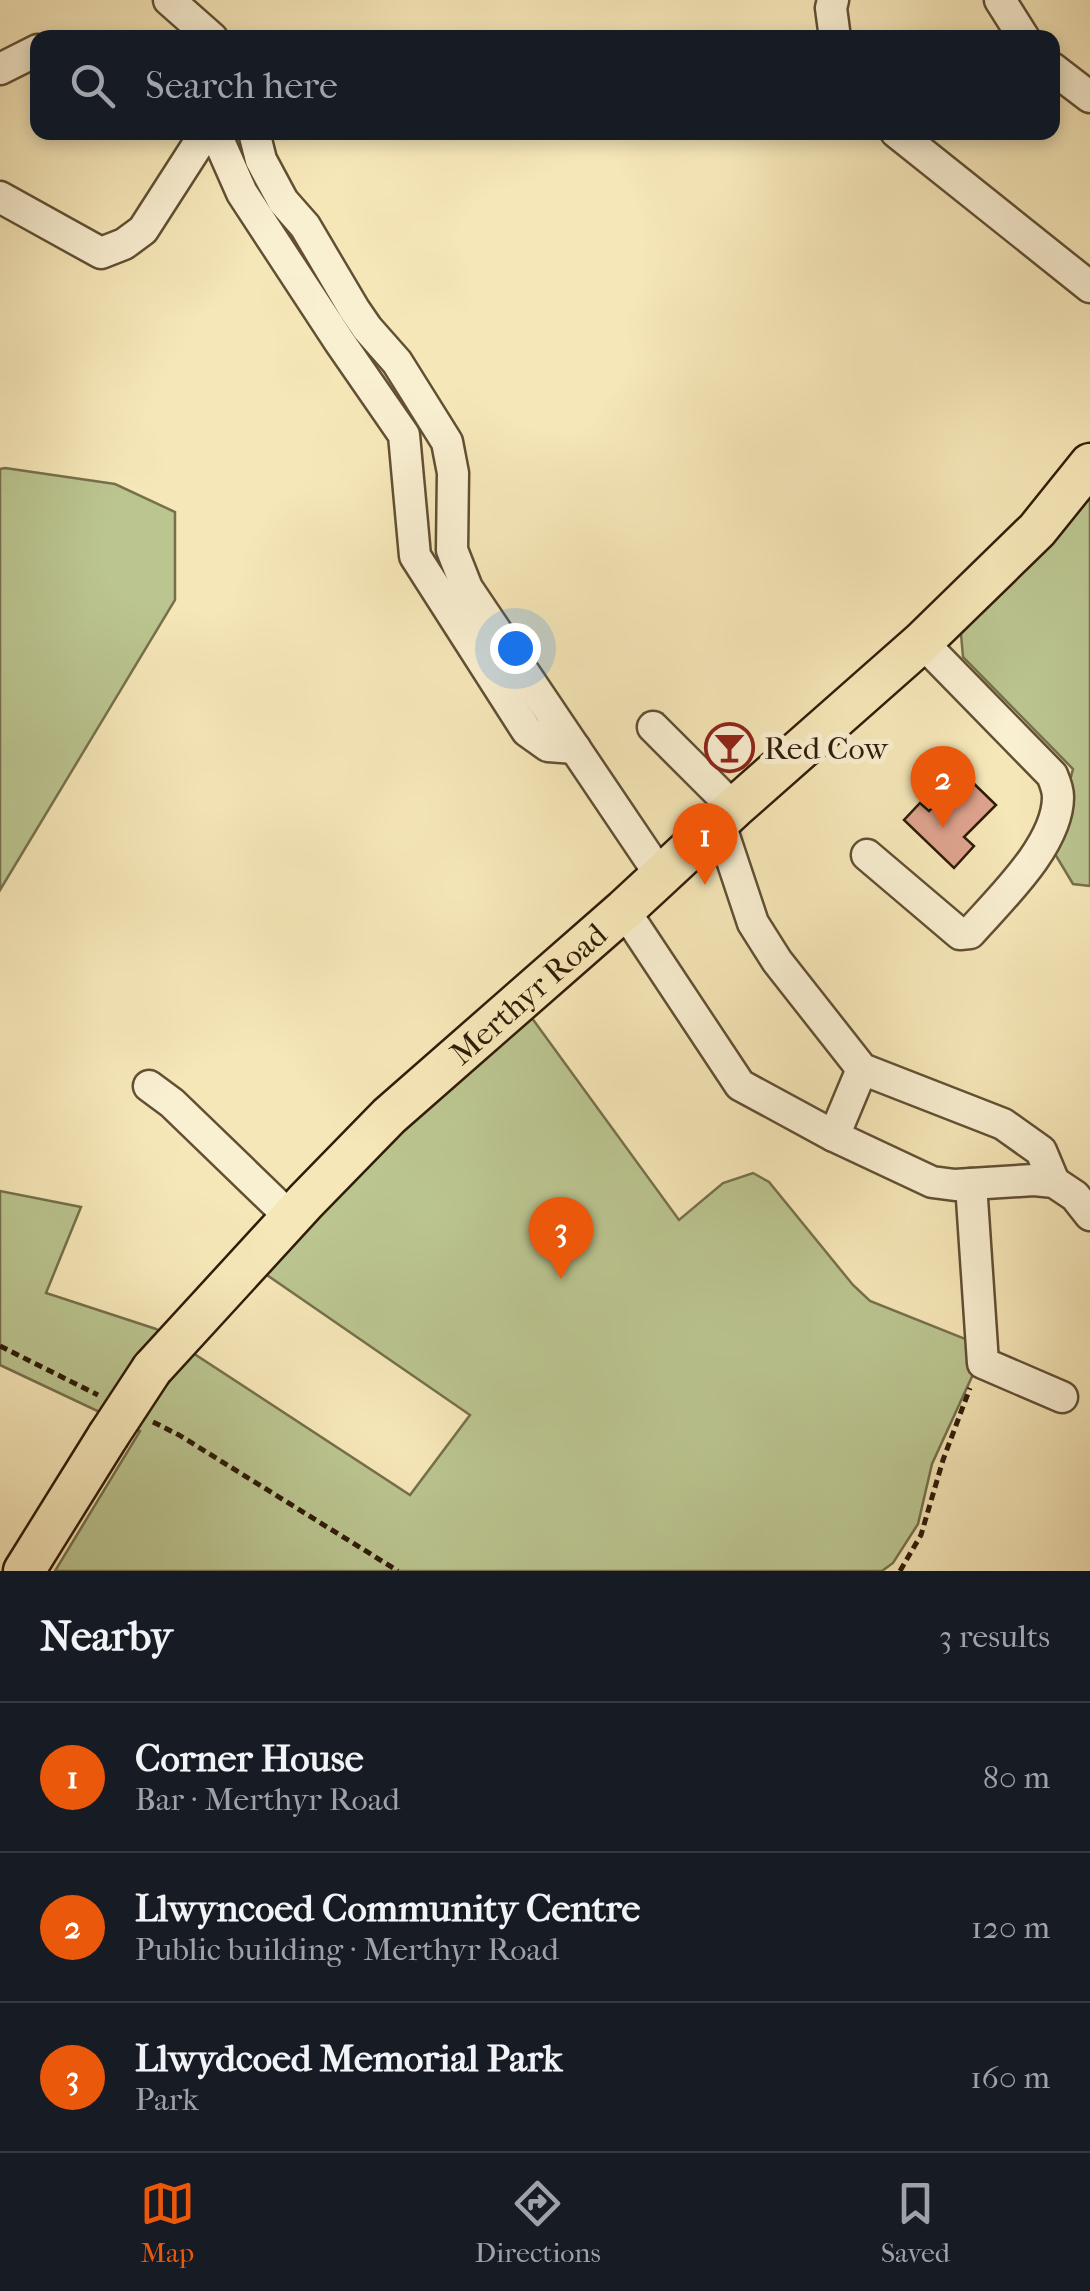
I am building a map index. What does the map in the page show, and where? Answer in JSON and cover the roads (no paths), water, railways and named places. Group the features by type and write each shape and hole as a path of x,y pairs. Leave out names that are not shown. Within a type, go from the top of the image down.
{"main road":[{"name":"Merthyr Road","path":"24,1571 152,1369 290,1218 389,1116 922,642 1037,530 1090,464"}],"street":[{"path":"169,0 203,30"},
{"path":"832,0 834,30"},
{"path":"1000,0 1019,30"},
{"path":"0,69 30,54"},
{"path":"1060,74 1090,97"},
{"path":"0,197 101,253 124,244 143,230 201,140"},
{"path":"219,140 242,193 404,435 415,556 527,731 548,746 575,748"},
{"path":"256,140 261,160 282,201 304,226 366,328 397,362 448,442 453,472 452,550 467,588 661,876"},
{"path":"906,140 1090,288"},
{"path":"867,855 960,934 970,933 1030,863 1050,830 1056,809 1058,794 1052,775 922,642"},
{"path":"653,728 727,815 754,923 777,961 862,1069 1003,1124 1040,1151 1054,1182"},
{"path":"624,910 740,1085 834,1136 932,1182 1054,1182 1075,1196 1090,1215"},
{"path":"834,1136 862,1069"},
{"path":"149,1086 172,1102 290,1218"},
{"path":"971,1184 983,1363 1062,1398"}],"place":[{"name":"Red Cow","path":"729,748"},
{"name":"Llwyncoed Community Centre","path":"943,828"},
{"name":"Corner House","path":"705,885"},
{"name":"Llwydcoed Memorial Park","path":"561,1279"}]}
